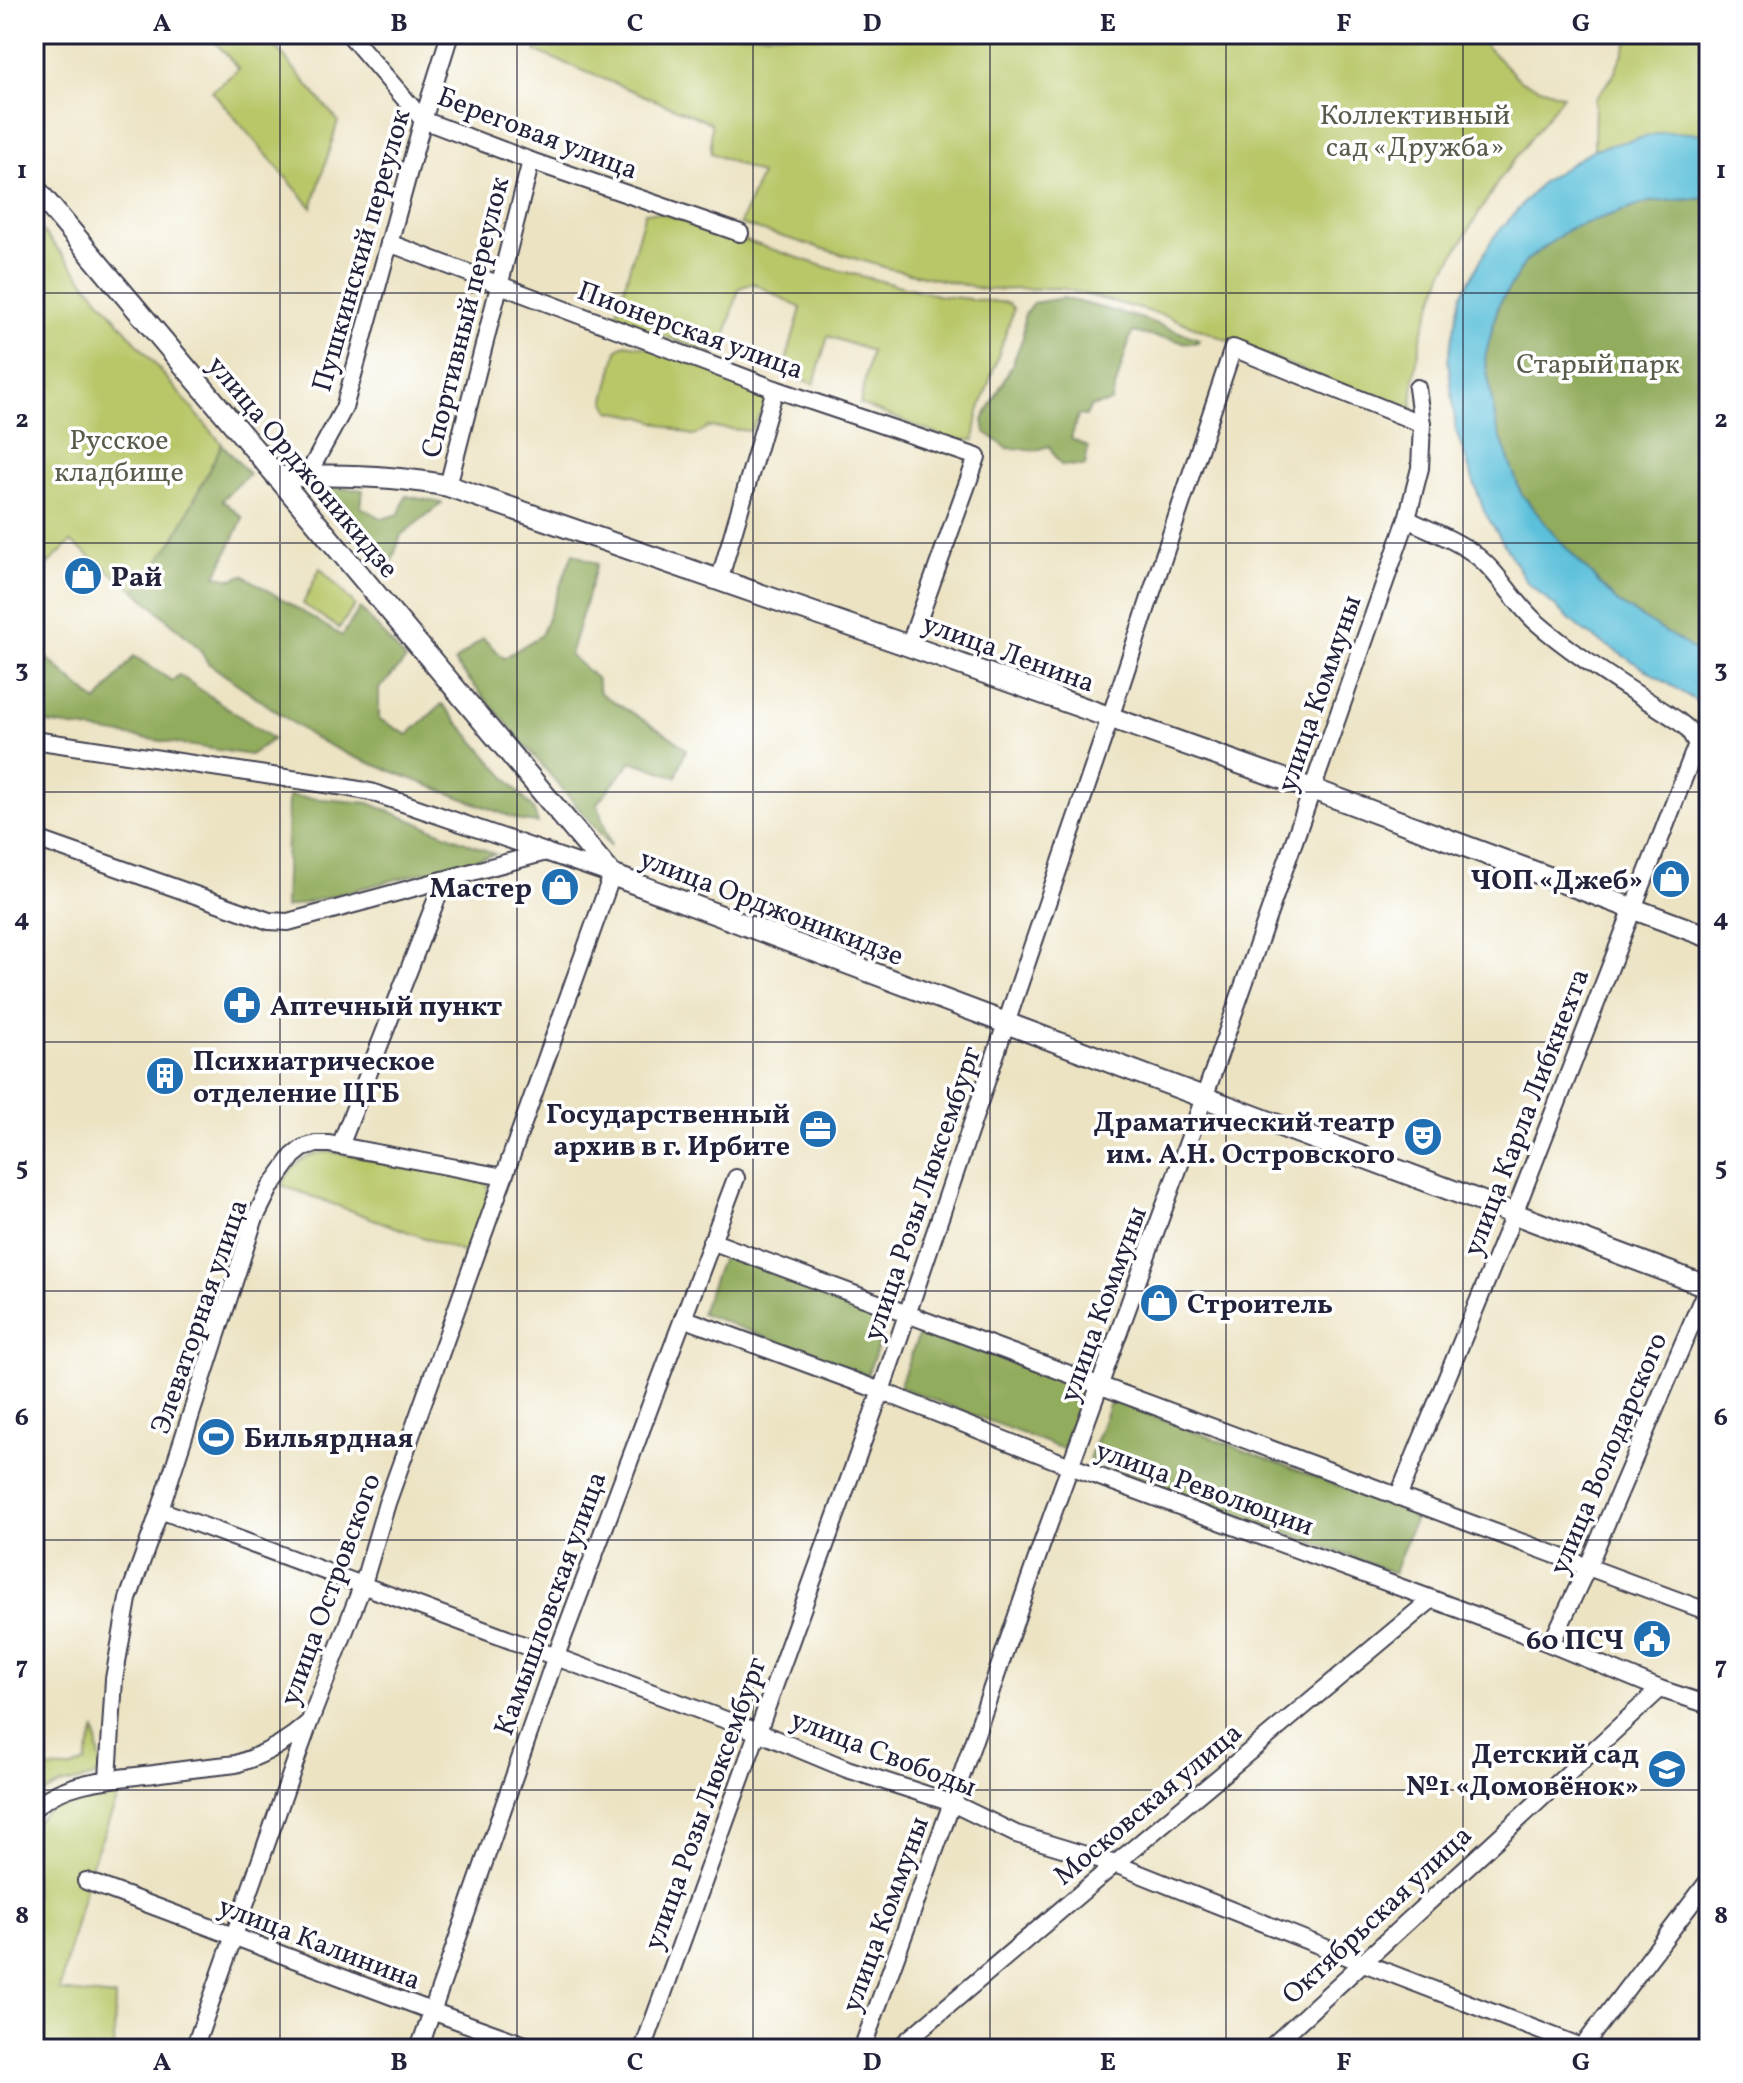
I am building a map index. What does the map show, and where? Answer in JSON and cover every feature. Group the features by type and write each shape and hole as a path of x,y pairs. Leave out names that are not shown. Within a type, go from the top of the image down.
{"main road":[{"name":"улица Орджоникидзе","path":"34,187 612,875 1709,1286"},
{"name":"улица Ленина","path":"277,477 356,476 448,486 1312,789 1709,937"}],"street":[{"name":"Береговая улица","path":"349,34 423,120 740,233"},
{"name":"Пушкинский переулок","path":"307,476 344,408 423,120 450,34"},
{"name":"Спортивный переулок","path":"448,486 531,161"},
{"name":"Пионерская улица","path":"389,243 775,389 977,457 909,646"},
{"name":"улица Розы Люксембург","path":"643,2049 881,1391 1233,348 1422,424"},
{"name":"улица Коммуны","path":"862,2049 1204,1098 1407,519 1420,468 1422,424 1417,388"},
{"path":"719,581 775,389"},
{"name":"улица Карла Либкнехта","path":"1398,1497 1514,1214 1697,744 1688,729 1677,720 1570,649 1536,622 1473,553 1407,519"},
{"path":"34,740 371,792 612,875"},
{"path":"34,838 252,915 280,922 546,852"},
{"name":"улица Островского","path":"194,2049 309,1723 363,1584 387,1503 612,875"},
{"path":"444,880 340,1146 504,1177"},
{"name":"Элеваторная улица","path":"108,1779 114,1679 128,1599 254,1220 270,1188 293,1156 303,1148 316,1144 340,1146"},
{"name":"Камышловская улица","path":"419,2049 556,1656 736,1178"},
{"name":"улица Революции","path":"711,1241 1709,1612"},
{"name":"улица Володарского","path":"1551,1644 1709,1286"},
{"name":"улица Революции","path":"683,1318 1709,1705"},
{"name":"улица Свободы","path":"160,1510 758,1732 847,1769 952,1803 1016,1834 1115,1864 1584,2048"},
{"name":"Московская улица","path":"897,2049 1432,1599"},
{"name":"Октябрьская улица","path":"1269,2049 1660,1689"},
{"path":"34,1808 60,1791 108,1779 236,1764 275,1749 309,1723"},
{"path":"1584,2048 1709,1880"},
{"name":"улица Калинина","path":"86,1881 431,2013 537,2049"}],"green space":[{"path":"208,34 265,34 338,121 312,208 212,91 239,69"},
{"name":"Коллективный сад «Дружба»","path":"540,34 1474,34 1521,81 1563,96 1499,180 1444,271 1422,333 1412,409 1407,412 1167,316 1061,288 987,290 887,268 740,224 761,174 711,153 711,123 535,51"},
{"path":"1631,34 1709,34 1709,134 1665,132 1594,149 1595,99 1614,74"},
{"name":"Старый парк","path":"1709,198 1709,659 1617,602 1557,538 1521,493 1496,425 1485,358 1498,306 1526,261 1569,229 1649,202"},
{"path":"645,212 661,213 829,268 941,296 1008,303 1014,309 978,415 974,440 951,440 860,404 871,351 828,336 814,384 783,372 801,308 753,283 739,288 725,338 714,353 615,320"},
{"name":"Русское кладбище","path":"34,221 222,444 175,538 136,591 71,542 34,577"},
{"path":"1063,298 1143,319 1199,339 1198,342 1185,343 1133,332 1111,402 1090,407 1086,416 1078,415 1071,439 1088,447 1085,466 1061,465 1049,446 1037,450 1007,448 985,432 983,420 1012,365 1023,337 1024,316 1033,303"},
{"path":"625,344 650,348 759,388 766,396 765,407 750,431 709,427 694,436 642,417 610,411 605,400 617,350"},
{"path":"222,444 249,474 222,500 243,518 216,576 233,579 243,575 342,636 360,608 406,660 379,689 379,719 408,735 442,704 533,809 538,823 522,821 349,755 314,738 208,663 198,647 136,591 175,538"},
{"path":"321,486 363,490 361,507 382,519 399,514 406,496 442,503 401,535 388,573 315,493"},
{"path":"573,553 597,564 570,655 597,679 600,693 686,749 676,777 632,761 597,803 611,846 454,662 483,638 504,658 541,635"},
{"path":"320,568 355,605 339,628 303,604"},
{"path":"34,647 97,702 134,656 172,681 179,675 273,739 250,755 34,721"},
{"path":"288,796 369,803 495,854 285,908"},
{"path":"331,1152 483,1179 488,1186 489,1200 468,1254 281,1185 290,1171 307,1157"},
{"path":"723,1255 889,1317 867,1375 701,1313"},
{"path":"921,1329 1084,1390 1063,1449 899,1387"},
{"path":"1111,1400 1416,1515 1394,1573 1089,1459"},
{"path":"95,1729 101,1765 99,1772 91,1778 60,1785 34,1798 34,1768 69,1769 85,1763"},
{"path":"122,1788 90,1868 59,1991 115,1997 114,2049 34,2049 34,1825 42,1815 62,1802 98,1791"}],"water":[{"path":"1666,132 1709,134 1709,198 1649,202 1569,229 1526,261 1498,306 1485,358 1496,425 1521,493 1557,538 1617,602 1709,659 1709,709 1582,630 1526,581 1484,511 1456,431 1448,359 1461,296 1492,239 1542,182 1594,149"}],"place":[{"name":"Рай","path":"83,576"},
{"name":"ЧОП «Джеб»","path":"1671,879"},
{"name":"Мастер","path":"560,887"},
{"name":"Аптечный пункт","path":"242,1005"},
{"name":"Психиатрическое отделение ЦГБ","path":"165,1076"},
{"name":"Государственный архив в г. Ирбите","path":"818,1129"},
{"name":"Драматический театр им. А.Н. Островского","path":"1423,1137"},
{"name":"Строитель","path":"1159,1303"},
{"name":"Бильярдная","path":"216,1437"},
{"name":"60 ПСЧ","path":"1652,1639"},
{"name":"Детский сад №1 «Домовёнок»","path":"1667,1769"}]}
